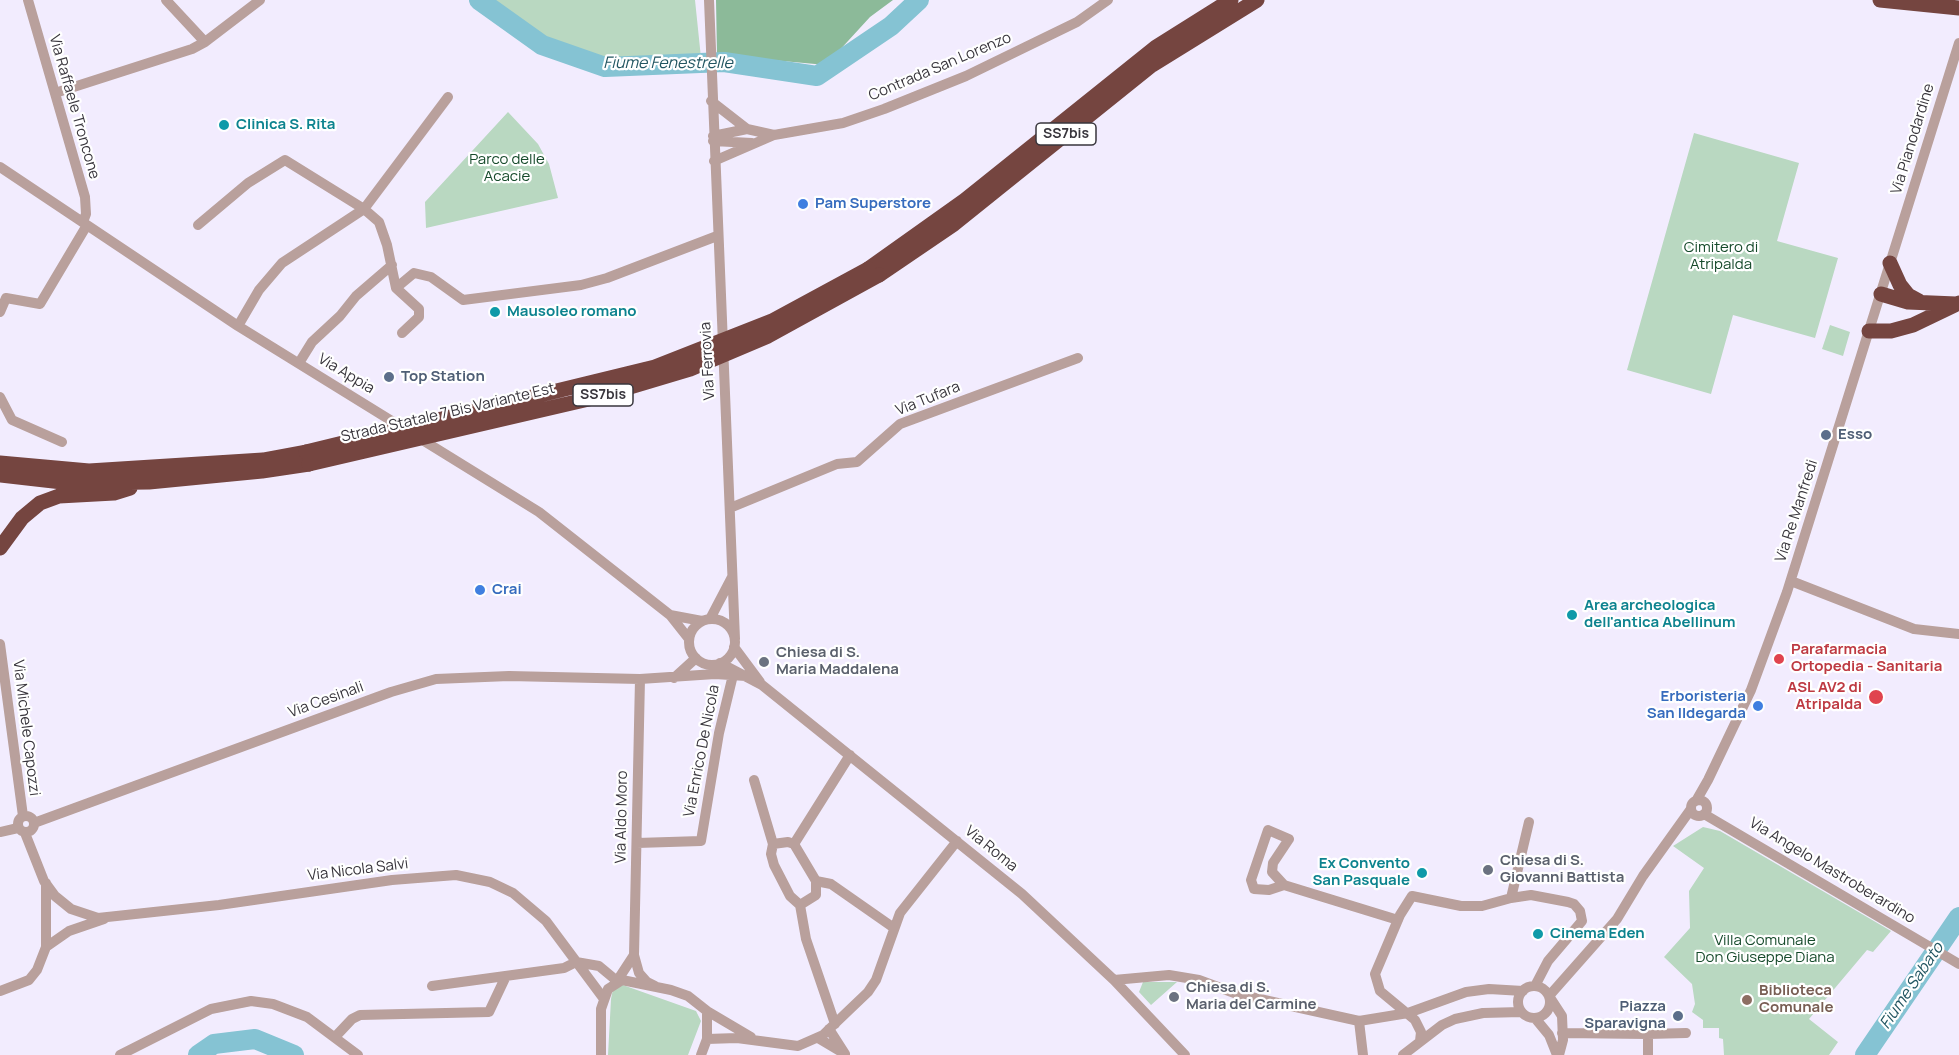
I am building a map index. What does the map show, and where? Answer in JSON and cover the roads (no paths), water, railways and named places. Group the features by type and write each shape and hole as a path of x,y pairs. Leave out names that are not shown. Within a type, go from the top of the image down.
{"highway":[{"name":"Strada Statale 7 Bis Variante Est","path":"874,272 1156,47 1231,0"},
{"name":"Strada Statale 7 Bis Variante Est","path":"0,475 71,483 150,482 262,471 655,368 772,321 874,272 954,224 1152,65 1257,0"},
{"path":"1880,0 1959,8"},
{"path":"1890,263 1900,285 1908,295 1919,301"},
{"path":"1881,294 1895,300 1957,304"},
{"path":"1869,331 1891,330 1913,325 1957,304"},
{"name":"Strada Statale 7 Bis Variante Est","path":"0,463 89,471 308,458"},
{"path":"0,548 22,518 40,503 59,496 114,493 150,482"}],"street":[{"name":"Via Raffaele Troncone","path":"28,0 85,197 85,224"},
{"path":"166,0 205,42"},
{"path":"55,93 181,53 205,42 260,0"},
{"name":"Via Ferrovia","path":"709,0 710,81 734,574 735,643"},
{"name":"Contrada San Lorenzo","path":"714,160 774,135 843,123 966,76 1077,22 1108,0"},
{"name":"Via Pianodardine","path":"1896,244 1959,43"},
{"path":"238,326 259,290 282,263 364,209 448,97"},
{"name":"Contrada San Lorenzo","path":"711,101 747,129 774,135"},
{"name":"Contrada San Lorenzo","path":"713,138 747,129"},
{"name":"Contrada San Lorenzo","path":"713,138 758,143"},
{"path":"198,225 248,183 285,160 364,209 379,222 392,265 396,288 419,309 419,317 402,333"},
{"name":"Via Appia","path":"0,167 238,326 539,512 670,615 689,639"},
{"path":"0,312 6,298 40,304 85,224"},
{"path":"396,288 414,273 431,277 464,300 558,288 607,278 717,236"},
{"name":"Via Re Manfredi","path":"1700,809 1708,780 1751,690 1791,581 1896,244"},
{"path":"299,363 312,342 392,265"},
{"name":"Via Tufara","path":"730,508 837,464 857,462 900,424 1078,358"},
{"path":"0,397 12,420 62,442"},
{"path":"706,620 729,626 735,643 729,657 720,663 707,664 696,658 689,639 692,632 706,620 734,574"},
{"path":"1791,581 1914,629 1959,634"},
{"name":"Via Appia","path":"670,615 706,620"},
{"name":"Via Roma","path":"735,643 762,685"},
{"name":"Via Michele Capozzi","path":"0,644 23,816"},
{"path":"674,678 696,658"},
{"path":"715,674 720,663"},
{"name":"Via Roma","path":"720,663 762,685 1022,894 1114,980 1185,1055"},
{"name":"Via Roma","path":"674,678 715,674 746,676"},
{"name":"Via Enrico De Nicola","path":"637,843 701,841 719,733 733,675"},
{"name":"Via Cesinali","path":"34,823 391,692 436,678 509,676 674,678"},
{"name":"Via Aldo Moro","path":"634,955 640,679"},
{"path":"794,844 850,755"},
{"path":"754,780 773,844 771,854 774,865 790,896 800,905 806,939 832,1027 846,1054"},
{"path":"1114,980 1169,975 1199,980 1237,994 1359,1020 1408,1013 1466,992 1489,989 1542,990 1559,983 1617,920 1674,831 1700,809"},
{"name":"Via Angelo Mastroberardino","path":"1700,809 1958,963"},
{"path":"0,832 22,830 32,830 34,823 30,817 23,816 19,820 22,830 46,883 55,896 82,913 107,918"},
{"path":"1511,898 1529,822"},
{"path":"1284,885 1269,890 1254,889 1251,880 1268,830 1290,839 1273,863 1272,872 1284,885 1398,920"},
{"path":"707,1039 723,1036 798,1047 818,1038 832,1027 868,992 876,980 900,914 957,841"},
{"path":"773,844 788,842 794,844 816,881 816,895 800,905"},
{"name":"Via Nicola Salvi","path":"107,918 392,879 456,875 490,882 513,893 546,921 604,999"},
{"path":"816,881 831,884 894,928"},
{"path":"0,991 29,980 37,970 46,946 46,883"},
{"path":"1420,1041 1421,1032 1415,1020 1380,991 1375,974 1398,920 1412,897 1461,906 1482,906 1531,895 1574,904 1580,911 1582,921 1548,961 1542,990 1548,1011 1535,1018"},
{"path":"76,929 82,913"},
{"path":"46,946 76,929 107,918"},
{"path":"432,987 567,968 576,962 599,966 620,964 634,955"},
{"path":"601,1055 600,1019 604,999 608,989 617,981 634,955"},
{"path":"634,955 639,973 647,982 655,986"},
{"path":"599,966 617,981 655,986 688,996 707,1011 759,1042"},
{"path":"1542,990 1571,970"},
{"path":"335,1037 352,1019 360,1015 489,1012 506,976"},
{"path":"1558,1055 1562,1033 1559,983"},
{"path":"1542,990 1562,1016"},
{"path":"1521,1012 1518,1003 1523,991"},
{"path":"120,1055 211,1009 251,1001 290,1010 307,1017 357,1055"},
{"path":"700,1055 707,1039 707,1011"},
{"path":"1403,1055 1442,1025 1470,1014 1521,1012 1535,1018 1549,1035 1558,1055"},
{"path":"1359,1020 1363,1055"},
{"path":"1562,1033 1686,1033"},
{"path":"1648,1034 1648,1055"},
{"path":"818,1038 846,1054"}],"waterway":[{"name":"Fiume Fenestrelle","path":"479,0 542,45 605,67 724,62 817,76 891,26 919,0"},
{"name":"Fiume Sabato","path":"1865,1055 1959,917"},
{"name":"Fiume Sabato","path":"198,1055 214,1044 255,1039 294,1055"}],"place":[{"name":"Clinica S. Rita","path":"224,125"},
{"name":"Pam Superstore","path":"803,204"},
{"name":"Mausoleo romano","path":"495,312"},
{"name":"Top Station","path":"389,377"},
{"name":"Esso","path":"1826,435"},
{"name":"Crai","path":"480,590"},
{"name":"Area archeologica dell'antica Abellinum","path":"1572,615"},
{"name":"Parafarmacia Ortopedia - Sanitaria","path":"1779,659"},
{"name":"Chiesa di S. Maria Maddalena","path":"764,662"},
{"name":"ASL AV2 di Atripalda","path":"1876,697"},
{"name":"Erboristeria San Ildegarda","path":"1758,706"},
{"name":"Chiesa di S. Giovanni Battista","path":"1488,870"},
{"name":"Ex Convento San Pasquale","path":"1422,873"},
{"name":"Cinema Eden","path":"1538,934"},
{"name":"Chiesa di S. Maria del Carmine","path":"1174,997"},
{"name":"Biblioteca Comunale","path":"1747,1000"},
{"name":"Piazza Sparavigna","path":"1678,1016"}],"park label":[{"name":"Parco delle Acacie","path":"507,168"},
{"name":"Cimitero di Atripalda","path":"1721,256"},
{"name":"Villa Comunale Don Giuseppe Diana","path":"1765,950"}]}
